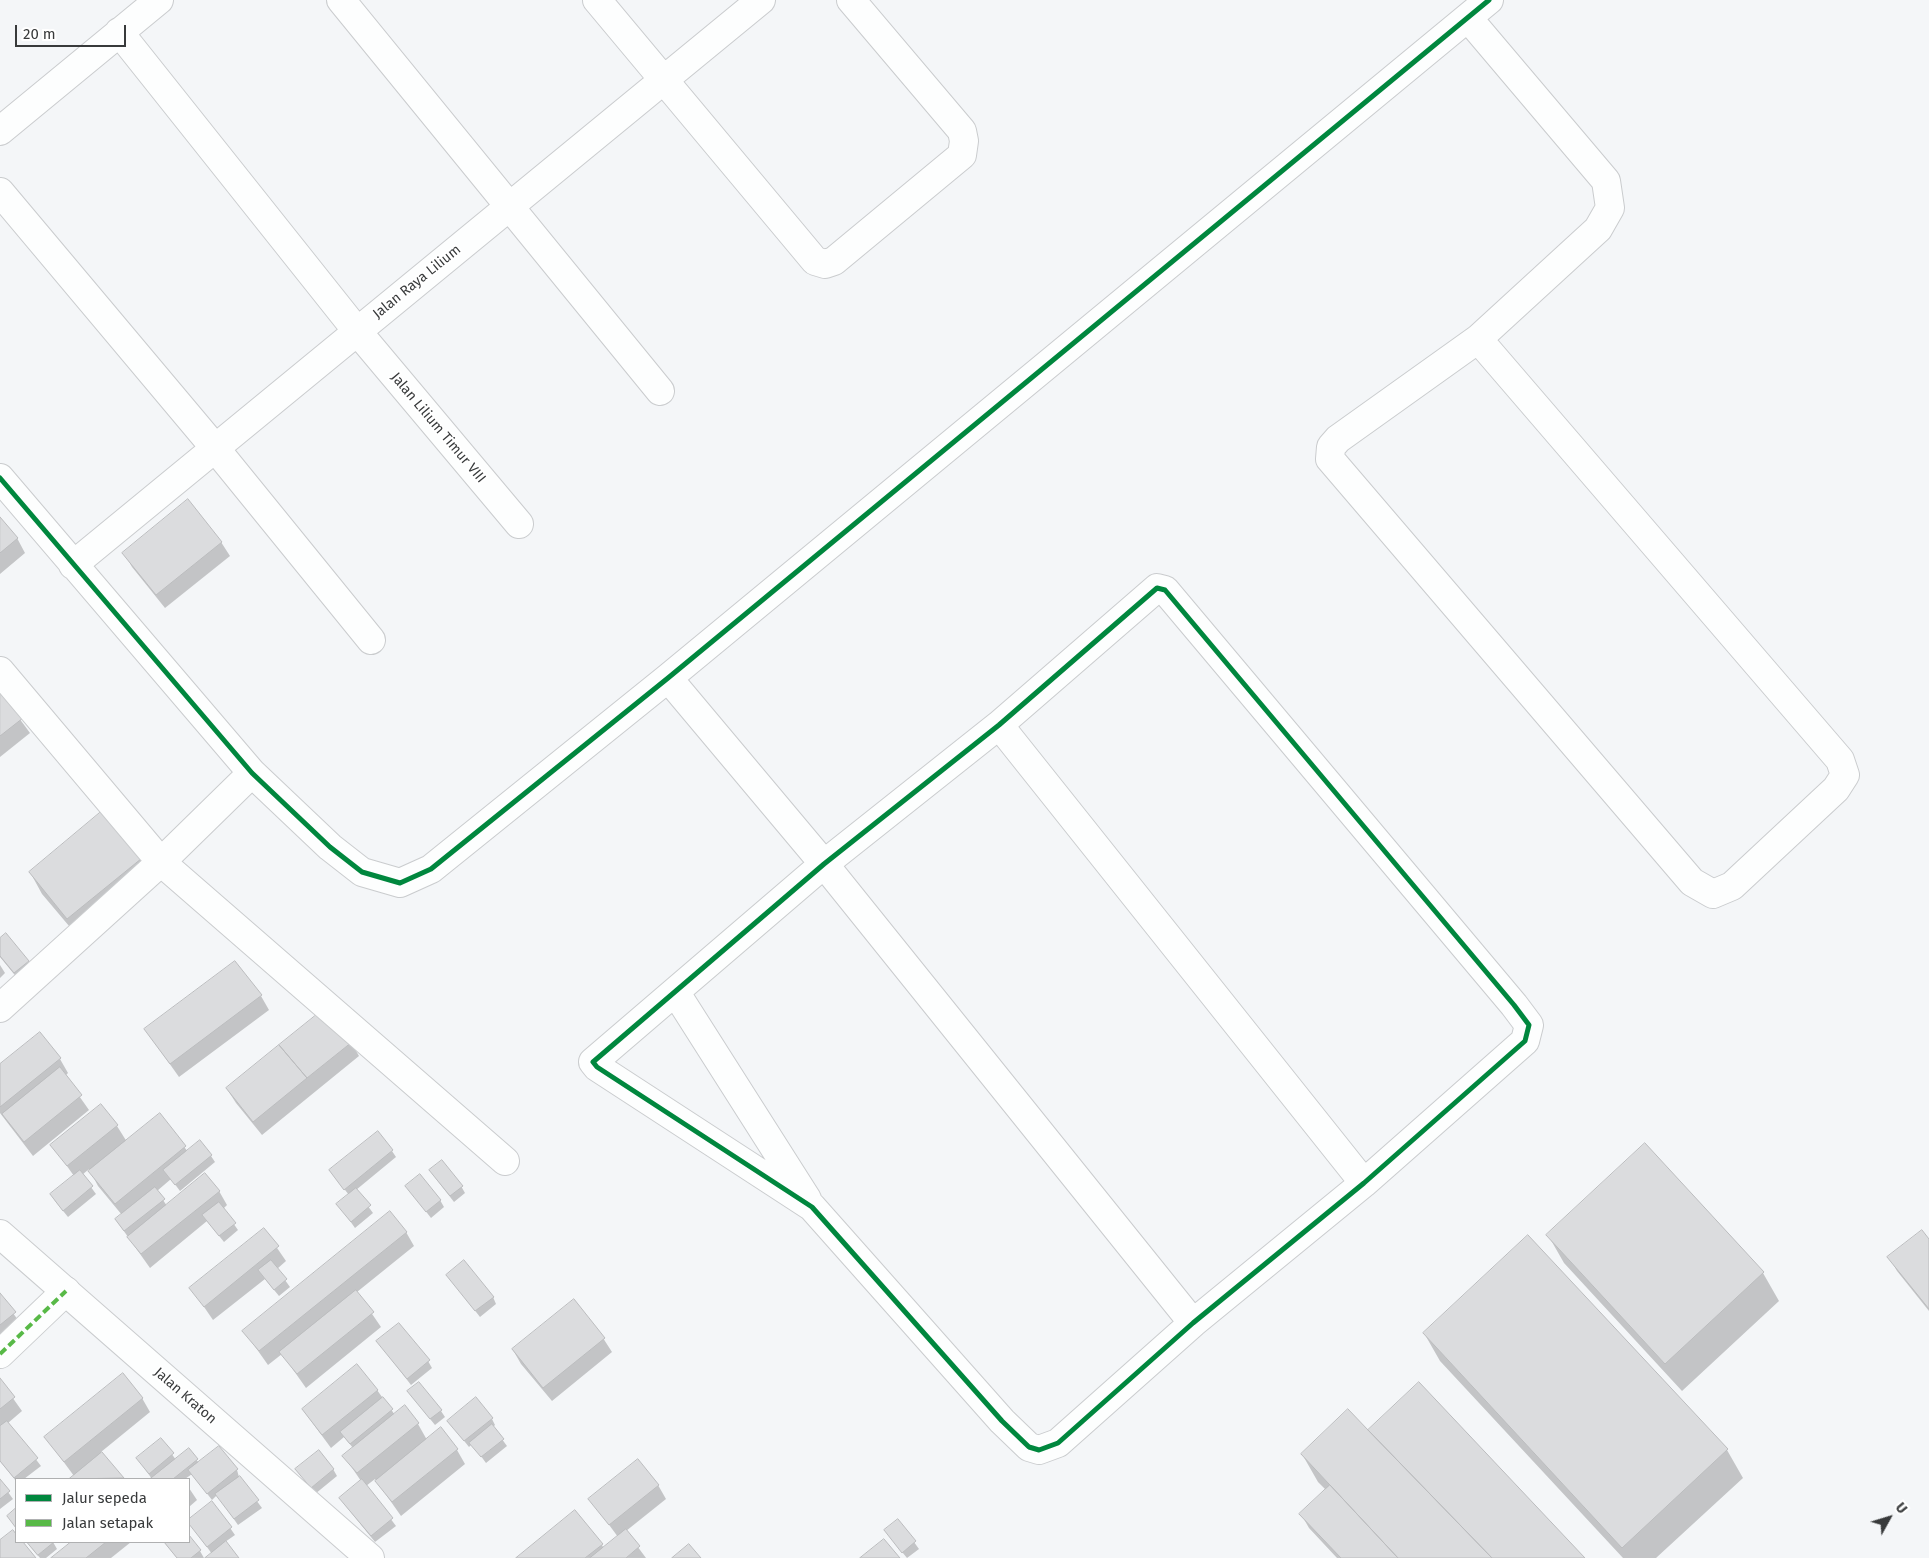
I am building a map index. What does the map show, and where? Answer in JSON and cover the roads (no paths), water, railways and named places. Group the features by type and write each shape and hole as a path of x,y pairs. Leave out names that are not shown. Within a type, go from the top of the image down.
{"street":[{"path":"0,131 159,0"},
{"path":"341,0 660,391"},
{"path":"596,0 815,261 825,264 834,261 962,154 964,141 962,131 851,0"},
{"name":"Jalan Raya Lilium","path":"73,564 761,0"},
{"path":"0,478 252,773 330,847 362,872 400,883 431,869 668,678 1489,0"},
{"path":"1468,18 1606,181 1610,208 1598,229 1478,339 1338,438 1331,446 1330,459 1692,882 1714,894 1732,886 1836,789 1845,775 1840,760 1478,339"},
{"name":"Jalan Lilium Timur VIII","path":"119,32 357,331 519,524"},
{"path":"0,192 215,448 371,640"},
{"path":"676,993 812,1207 1002,1421 1029,1447 1039,1450 1058,1443 1193,1323 1364,1183 1525,1041 1529,1025 1164,590 1157,588 999,725 824,864 676,993 596,1058 594,1064 812,1207"},
{"path":"0,671 160,862 504,1161"},
{"path":"668,678 824,864 1193,1323"},
{"path":"999,725 1364,1183"},
{"path":"0,1008 160,862 252,773"},
{"name":"Jalan Kraton","path":"0,1234 370,1558"},
{"path":"0,1354 66,1291"}]}
